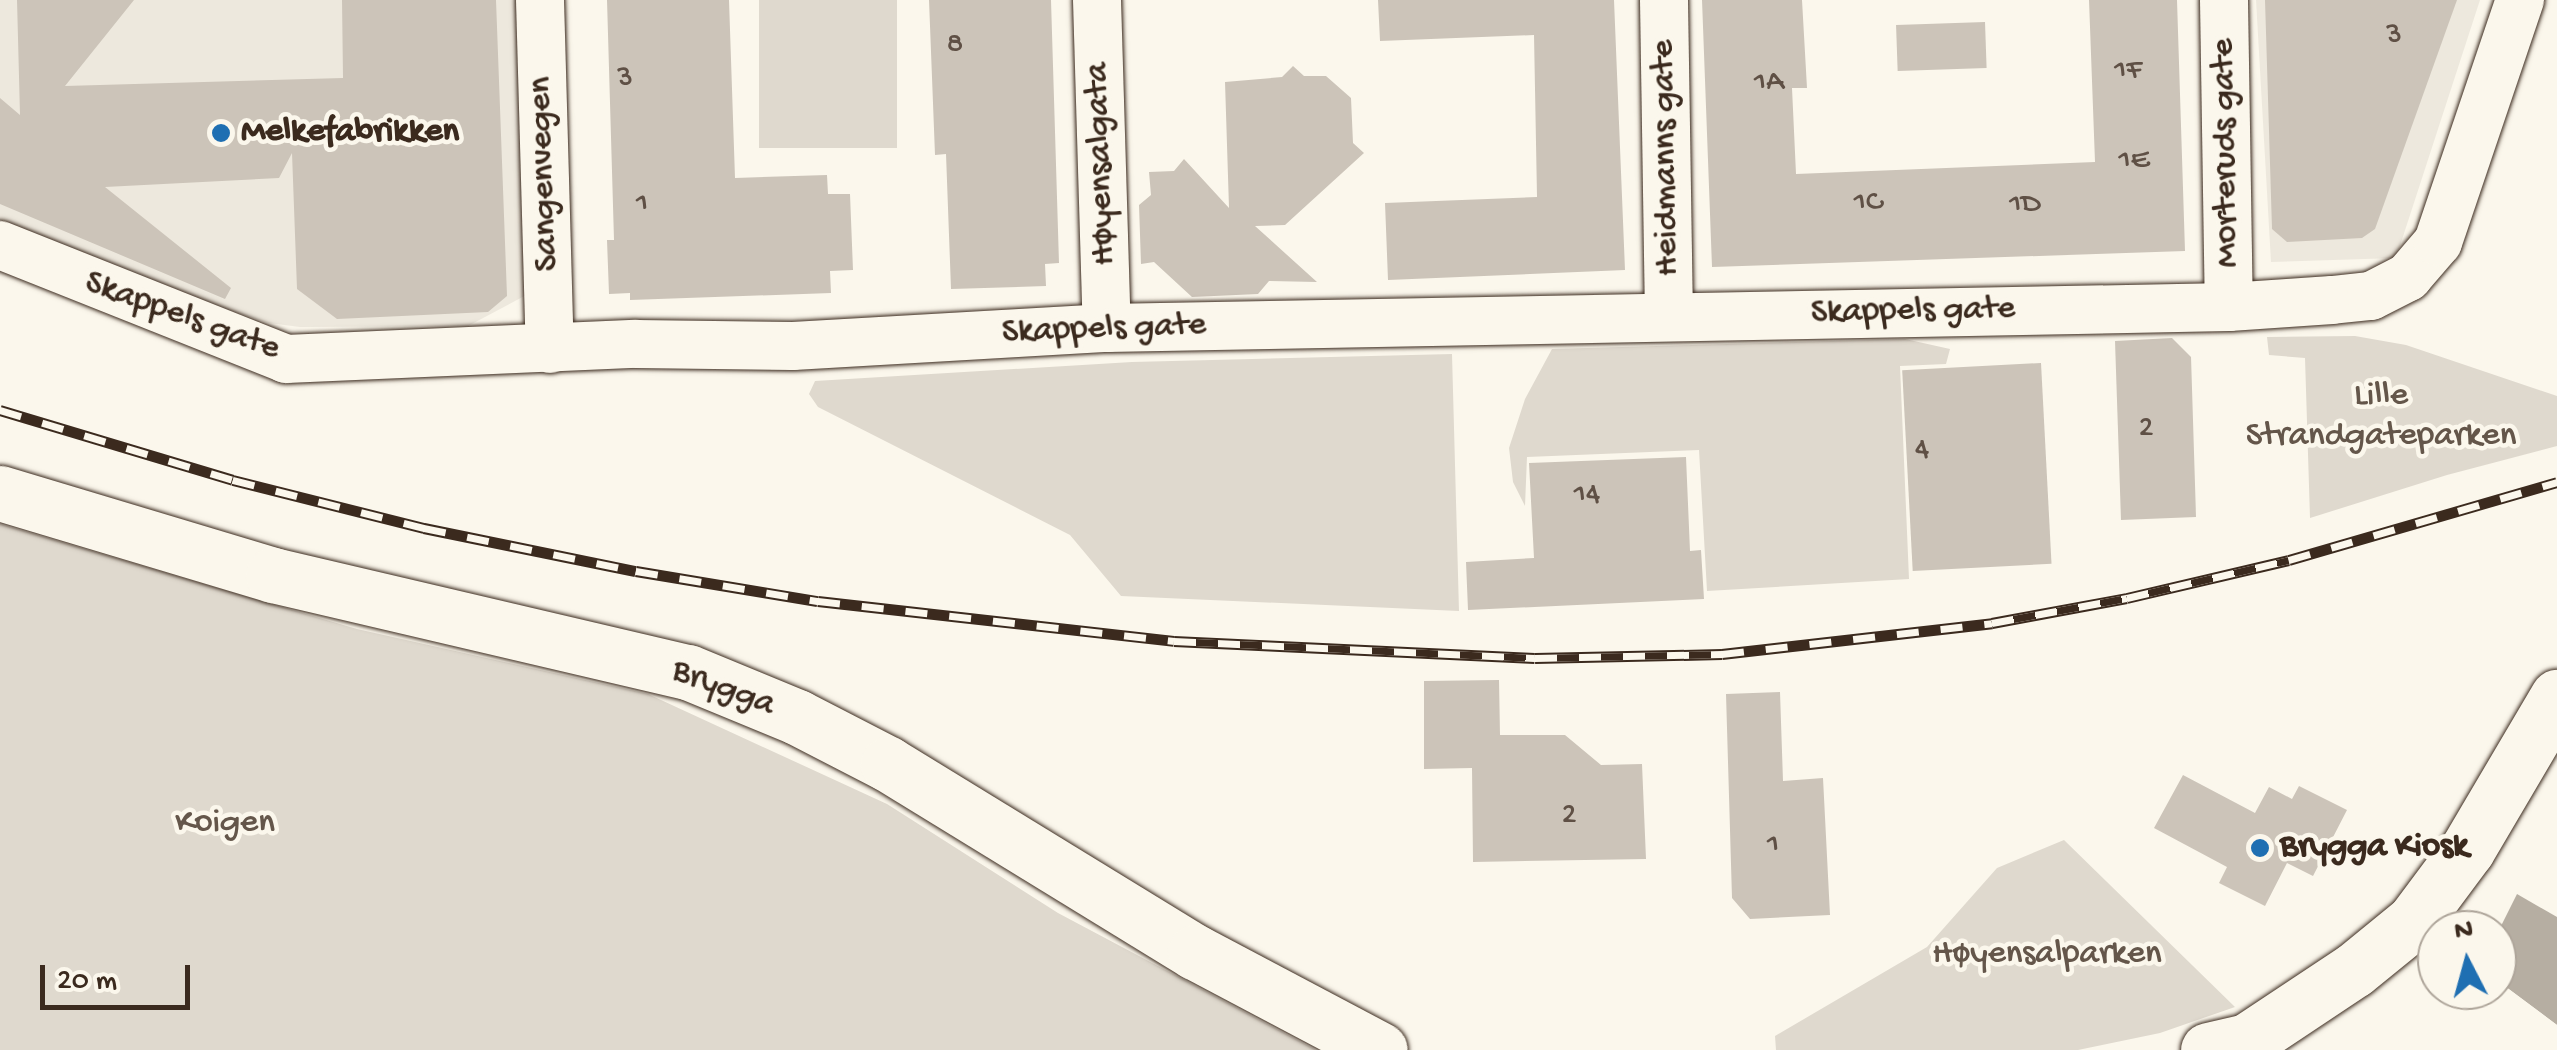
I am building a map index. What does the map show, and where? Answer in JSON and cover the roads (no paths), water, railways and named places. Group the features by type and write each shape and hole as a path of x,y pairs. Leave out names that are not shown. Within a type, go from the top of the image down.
{"street":[{"name":"Sangenvegen","path":"540,0 550,349"},
{"name":"Høyensalgata","path":"1097,0 1107,328"},
{"name":"Heidmanns gate","path":"1664,0 1669,316"},
{"name":"Morteruds gate","path":"2224,0 2230,307"},
{"name":"Skappels gate","path":"0,246 286,359 636,344 793,346 1107,328 2230,307 2371,296 2408,277 2438,242 2520,0"},
{"name":"Brygga","path":"0,493 273,575 688,672 797,717 888,764 1196,952 1380,1050"},
{"path":"2208,1050 2246,1041 2354,970 2414,921 2467,850 2557,697"}],"railway":[{"path":"0,410 233,480 424,528 636,571 818,601 1174,641 1535,658 1722,654 1992,623 2127,598 2289,560 2557,482"}],"place":[{"name":"Melkefabrikken","path":"221,133"},
{"name":"Brygga Kiosk","path":"2260,848"}],"park label":[{"name":"Lille Strandgateparken","path":"2381,417"},
{"name":"Koigen","path":"225,824"},
{"name":"Høyensalparken","path":"2047,955"}]}
